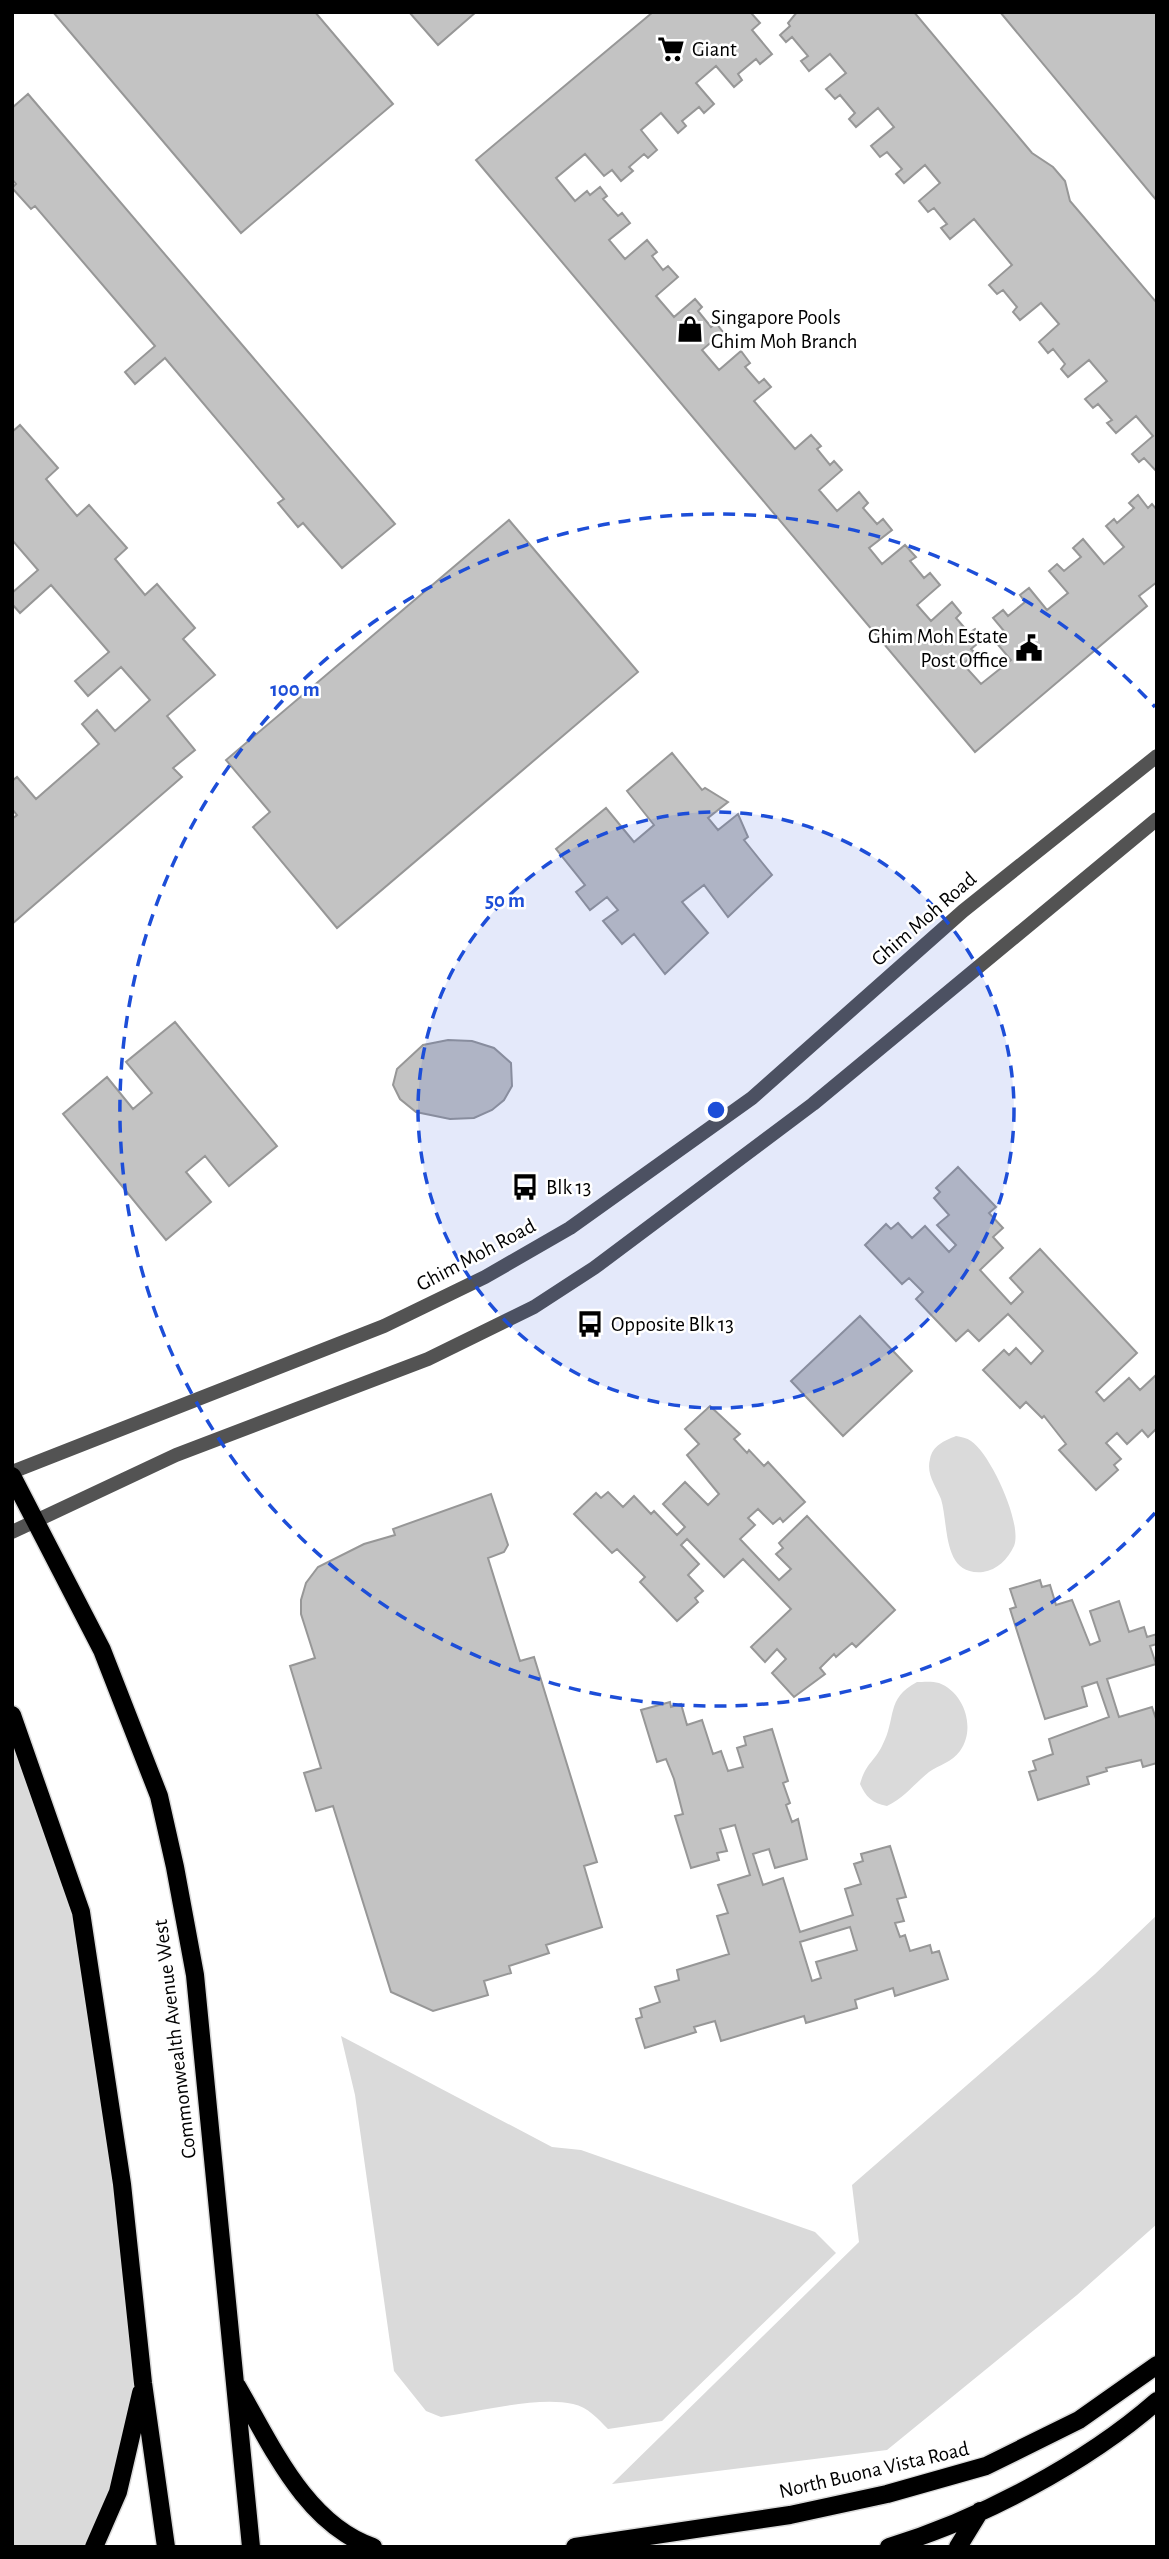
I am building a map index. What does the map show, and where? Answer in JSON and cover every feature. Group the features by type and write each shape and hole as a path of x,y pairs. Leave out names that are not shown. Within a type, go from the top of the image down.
{"main road":[{"name":"Commonwealth Avenue West","path":"12,1474 103,1650 159,1796 195,1975 251,2547"},
{"path":"12,1715 81,1912 122,2183 143,2383 166,2547"},
{"name":"North Buona Vista Road","path":"575,2547 790,2515 887,2494 986,2466 1079,2420 1157,2365"},
{"path":"234,2380 287,2472 329,2523 358,2542 373,2547"},
{"path":"94,2547 118,2492 143,2383"},
{"path":"889,2547 928,2535 1058,2471 1097,2447 1157,2401"},
{"path":"958,2547 979,2511"}],"street":[{"name":"Ghim Moh Road","path":"12,1474 383,1326 485,1277 570,1228 752,1098 963,911 1157,756"},
{"path":"12,1532 226,1434 428,1359 534,1307 594,1268 814,1104 1157,819"}],"shaded area":[{"path":"956,1436 971,1441 987,1459 1003,1490 1014,1522 1016,1536 1012,1551 988,1571 970,1571 960,1566 954,1558 941,1499 929,1470 930,1459 936,1447"},
{"path":"917,1682 939,1683 956,1695 967,1722 965,1742 953,1758 929,1772 893,1803 882,1805 870,1799 860,1784 886,1736 896,1702 907,1688"},
{"path":"12,1715 81,1912 143,2383 94,2547 12,2547"},
{"path":"1157,1915 1157,2224 1077,2295 887,2450 612,2484 859,2242 852,2185 1095,1974"},
{"path":"341,2036 552,2147 581,2150 815,2232 836,2253 662,2421 608,2429 583,2408 559,2402 525,2403 441,2417 426,2411 394,2371 355,2095"}],"building":[{"path":"53,12 315,12 393,104 241,233"},
{"path":"409,12 476,12 438,45"},
{"path":"653,12 754,12 752,14 760,23 752,30 772,54 760,64 756,59 738,74 742,80 734,87 716,66 696,83 714,104 704,113 699,107 682,121 686,126 678,133 661,113 641,130 657,150 648,158 644,154 629,167 633,171 621,181 612,170 604,176 585,154 556,178 575,201 587,191 590,195 600,187 607,196 603,199 618,216 622,213 630,223 609,240 625,259 647,240 657,252 652,256 663,270 668,266 678,277 656,296 674,317 695,299 702,307 698,311 711,327 716,323 723,332 702,350 719,370 741,351 750,363 745,367 759,383 764,379 771,387 754,401 795,449 811,435 821,446 817,449 830,465 834,461 842,470 819,490 837,511 859,492 868,503 863,508 877,524 883,519 892,530 869,548 882,564 905,545 916,557 910,561 924,578 930,573 940,585 917,605 931,621 952,602 961,613 956,618 969,633 975,629 983,639 971,649 975,653 963,664 981,684 1011,660 994,640 1004,631 993,618 1003,610 1008,616 1025,602 1020,595 1029,588 1047,610 1068,593 1049,571 1057,564 1064,571 1081,557 1073,548 1083,539 1104,564 1124,547 1106,526 1114,519 1117,523 1134,508 1129,503 1138,495 1148,508 1152,504 1157,510 1157,582 1139,596 1147,606 975,752 476,160"},
{"path":"797,12 914,12 1032,153 1053,167 1065,181 1070,201 1157,303 1157,472 1144,458 1139,462 1132,454 1153,436 1136,416 1116,433 1107,423 1112,420 1098,404 1093,408 1085,399 1107,381 1089,360 1068,377 1061,369 1065,364 1053,349 1048,353 1039,342 1059,324 1041,303 1020,320 1013,312 1017,307 1003,290 997,294 989,285 1012,265 974,219 950,239 941,228 947,224 934,208 928,212 919,201 940,183 925,165 904,183 896,174 902,169 887,152 880,157 871,146 894,127 878,108 856,127 849,119 855,113 840,95 835,99 826,89 846,73 830,54 809,71 801,61 808,56 792,37 786,42 780,35 790,26 788,23"},
{"path":"1000,12 1157,12 1157,201"},
{"path":"28,94 395,524 342,568 303,523 298,527 278,503 284,499 165,358 135,384 125,372 155,346 35,206 31,209 12,188 16,184 12,179 12,108"},
{"path":"20,425 58,468 46,479 77,516 89,505 127,548 115,559 145,595 157,584 195,628 183,639 215,675 167,716 195,750 173,768 182,777 12,924 12,819 17,815 12,809 12,781 17,777 36,799 99,744 82,724 97,710 115,731 150,700 121,667 88,696 75,681 109,652 51,585 20,613 12,604 12,593 38,570 12,540 12,432"},
{"path":"509,520 638,672 337,928 253,827 270,812 226,760"},
{"path":"672,753 702,790 705,788 728,802 708,818 718,830 738,814 748,837 744,840 772,875 728,917 704,885 682,902 708,933 665,974 634,934 622,944 603,921 618,910 607,897 590,910 576,892 585,885 556,849 606,808 634,842 654,825 627,791"},
{"path":"175,1022 277,1146 229,1186 205,1156 186,1172 211,1202 166,1240 63,1114 107,1077 133,1109 152,1093 126,1062"},
{"path":"448,1040 472,1041 494,1048 511,1063 512,1086 504,1100 492,1110 474,1118 450,1119 416,1112 400,1099 393,1085 397,1069 423,1045"},
{"path":"958,1167 996,1207 989,1213 1003,1228 993,1237 1003,1248 980,1270 1011,1304 1023,1292 1010,1278 1040,1249 1137,1353 1096,1392 1104,1401 1129,1378 1140,1390 1155,1376 1157,1378 1157,1428 1148,1437 1142,1430 1127,1444 1117,1433 1106,1443 1121,1459 1114,1465 1118,1470 1096,1490 1059,1450 1066,1444 1044,1416 1042,1418 1026,1402 1020,1408 983,1370 1004,1350 1009,1355 1016,1348 1031,1364 1043,1351 1008,1314 979,1341 968,1330 956,1341 916,1299 923,1292 909,1278 902,1284 865,1245 886,1224 891,1229 898,1223 912,1238 925,1226 949,1252 956,1245 937,1225 949,1215 934,1198 940,1192 936,1188"},
{"path":"860,1316 912,1371 843,1436 791,1381"},
{"path":"710,1406 740,1434 734,1439 747,1453 749,1450 764,1466 768,1462 805,1502 783,1522 780,1518 773,1524 758,1509 748,1518 755,1525 740,1539 779,1580 791,1569 776,1554 783,1548 779,1543 807,1516 895,1610 856,1647 852,1643 836,1657 834,1654 820,1668 825,1674 794,1697 772,1673 786,1659 777,1649 765,1662 751,1647 791,1609 743,1559 724,1577 687,1539 681,1545 699,1564 688,1575 703,1591 695,1598 698,1602 677,1621 640,1582 645,1577 617,1549 612,1553 574,1514 596,1493 601,1498 608,1492 623,1507 634,1496 651,1514 654,1511 677,1535 685,1527 663,1504 685,1482 708,1505 719,1494 687,1455 699,1444 685,1429"},
{"path":"491,1494 508,1545 504,1552 488,1558 520,1661 534,1657 597,1862 584,1866 602,1927 546,1945 549,1953 509,1966 511,1973 484,1981 488,1995 433,2011 391,1992 333,1806 316,1811 304,1773 321,1768 290,1666 315,1658 301,1614 301,1600 306,1583 318,1567 364,1544 395,1535 393,1529"},
{"path":"1040,1580 1042,1587 1050,1585 1056,1605 1072,1600 1090,1645 1100,1641 1090,1611 1119,1601 1129,1632 1144,1627 1147,1637 1157,1634 1157,1644 1150,1646 1156,1664 1107,1679 1119,1717 1152,1707 1157,1722 1157,1763 1143,1767 1141,1760 1106,1768 1107,1771 1087,1777 1089,1784 1038,1800 1029,1772 1036,1770 1033,1761 1053,1754 1049,1739 1109,1717 1097,1682 1082,1687 1087,1706 1045,1719 1010,1609 1016,1607 1010,1589"},
{"path":"670,1702 671,1707 681,1704 687,1725 702,1720 713,1754 721,1751 728,1771 743,1767 737,1748 746,1745 744,1737 772,1729 788,1781 783,1783 790,1803 786,1805 792,1822 798,1819 807,1859 775,1868 769,1849 753,1854 763,1885 783,1878 800,1932 853,1915 845,1889 861,1884 854,1864 863,1861 861,1854 890,1846 906,1897 897,1899 904,1921 895,1923 900,1937 905,1935 910,1951 930,1945 932,1953 939,1951 948,1979 895,1996 893,1988 855,2000 857,2008 806,2023 804,2016 721,2041 715,2021 694,2027 696,2032 645,2048 636,2019 642,2017 640,2009 660,2002 655,1987 679,1980 677,1970 729,1954 717,1916 728,1913 718,1885 750,1875 735,1825 720,1829 727,1851 717,1853 719,1860 691,1868 675,1816 683,1814 674,1779 666,1759 657,1762 641,1710","holes":["850,1927 857,1950 816,1962 821,1978 812,1981 800,1942"]}],"place":[{"name":"Giant","path":"671,49"},
{"name":"Singapore Pools Ghim Moh Branch","path":"690,329"},
{"name":"Ghim Moh Estate Post Office","path":"1029,648"},
{"name":"Blk 13","path":"525,1187"},
{"name":"Opposite Blk 13","path":"590,1324"}]}
